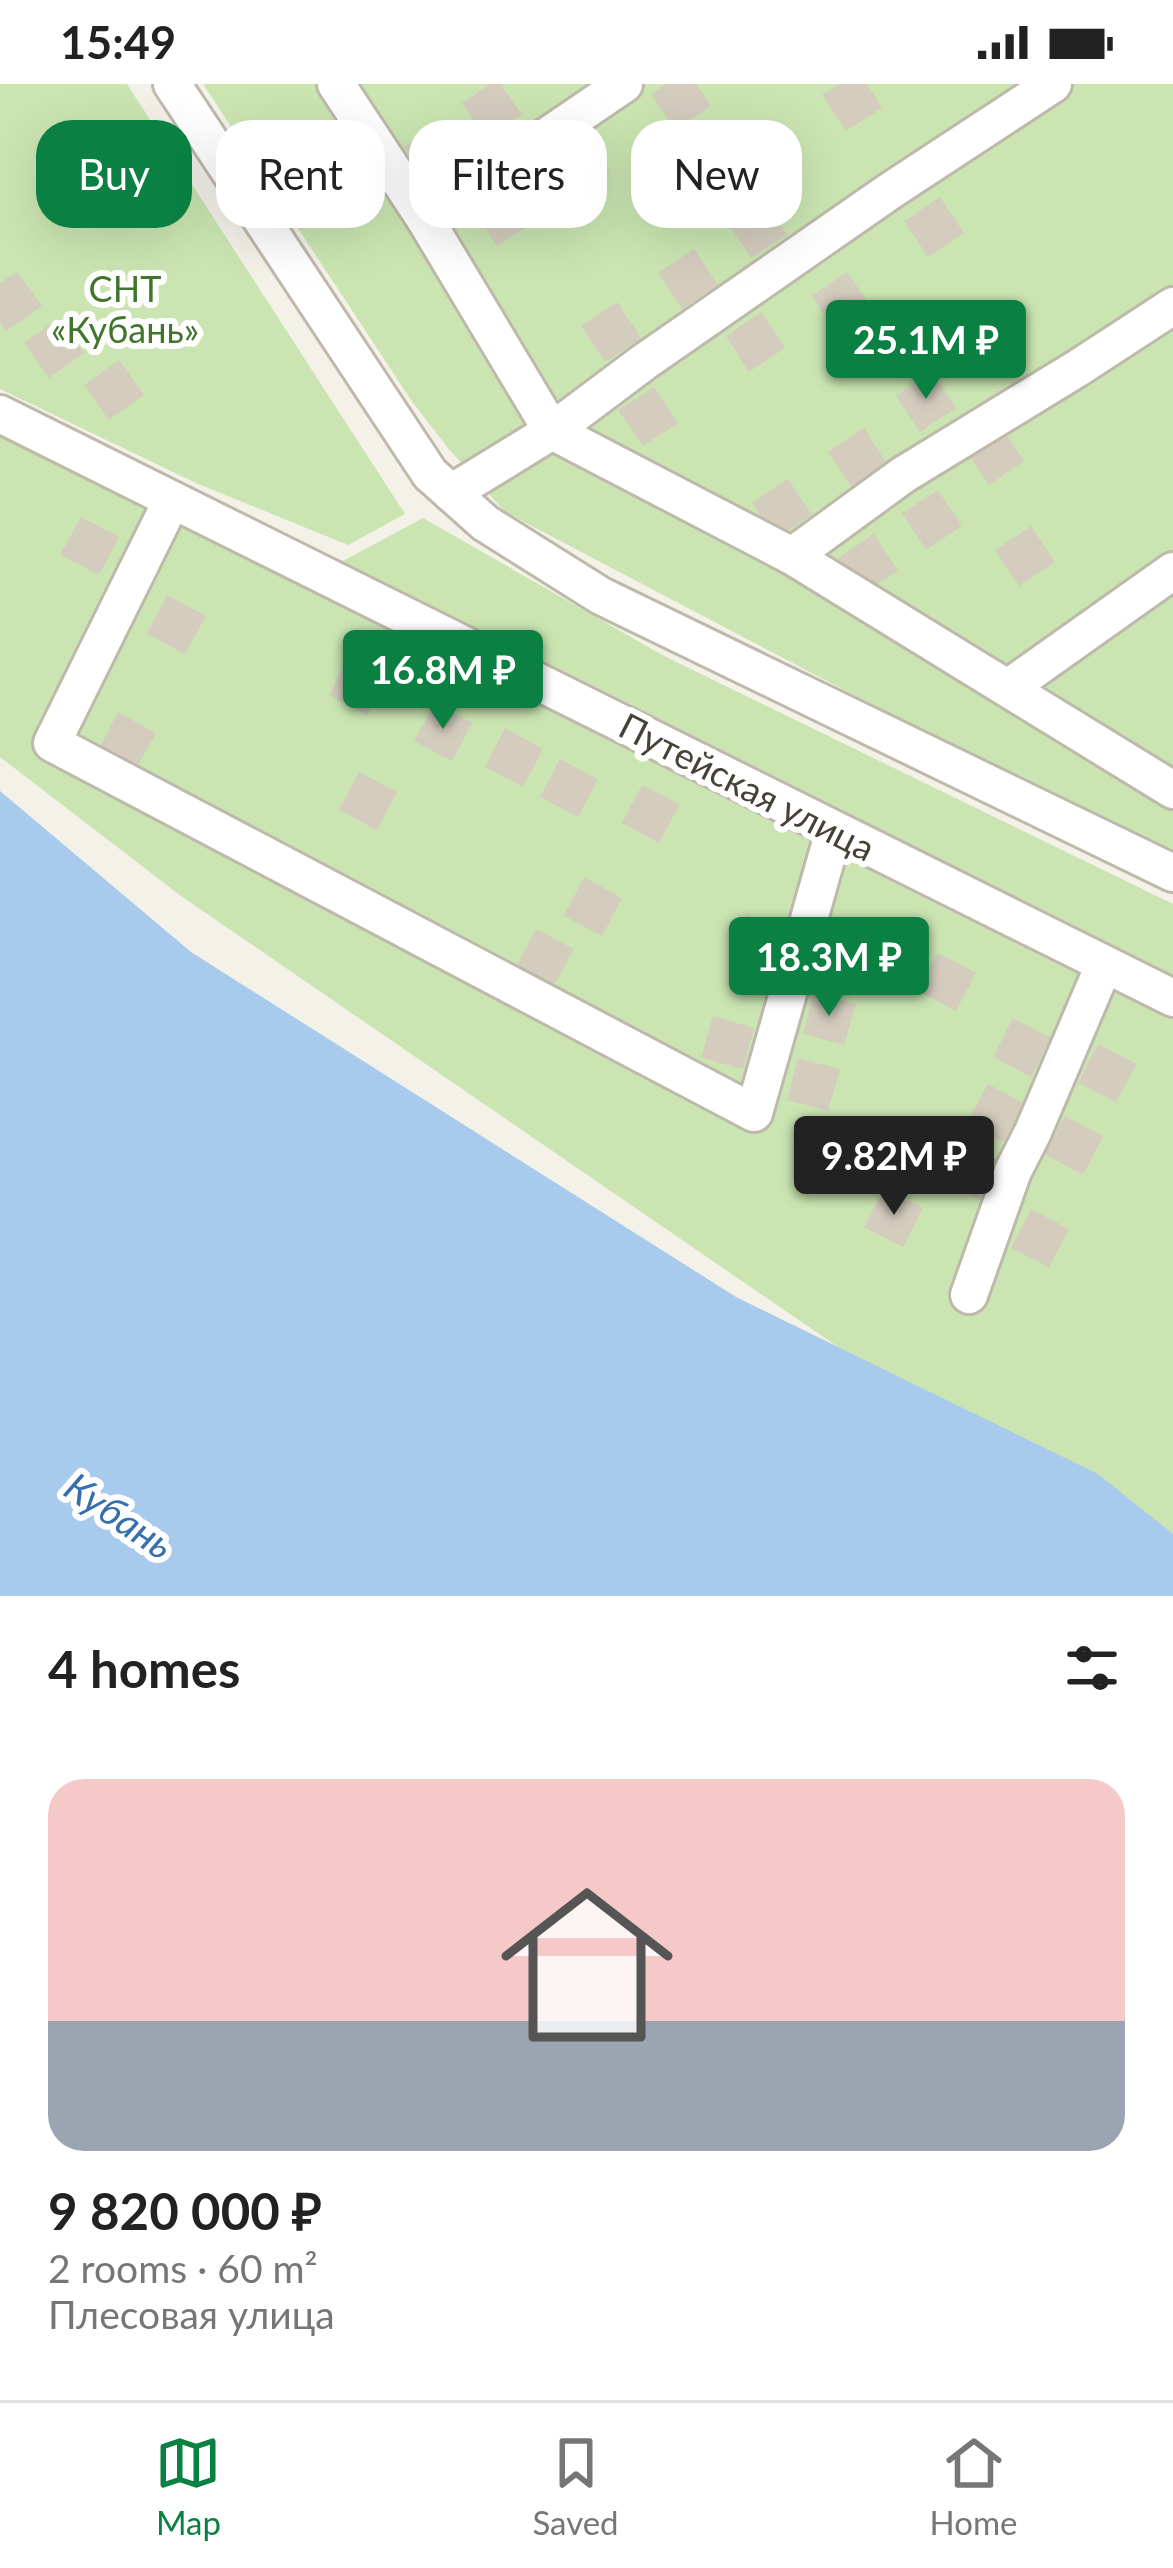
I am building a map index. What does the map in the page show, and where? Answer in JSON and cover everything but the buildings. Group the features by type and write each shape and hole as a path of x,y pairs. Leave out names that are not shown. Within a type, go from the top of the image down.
{"street":[{"path":"172,84 430,474 484,523 601,596 1166,861"},
{"path":"335,84 409,195"},
{"path":"571,120 624,84"},
{"path":"451,493 552,431 890,191 1053,84"},
{"path":"430,228 552,431 792,556 1173,790"},
{"path":"792,556 903,475 1173,306"},
{"name":"Путейская улица","path":"0,414 1173,998"},
{"path":"172,500 52,743 754,1113 834,831"},
{"path":"1008,688 1173,571"},
{"path":"969,1294 1013,1171 1104,965"}],"green space":[{"name":"СНТ «Кубань»","path":"0,84 127,84 150,120 36,120 36,228 192,228 192,185 405,514 348,545 196,483 0,389"},
{"path":"203,84 1173,84 1173,856 505,512 411,400 298,228 385,228 385,120 227,120"},
{"path":"0,399 131,465 343,561 423,518 664,656 1173,904 1173,1577 181,896 0,757"}],"water":[{"name":"Кубань","path":"0,791 191,952 736,1297 1098,1474 1173,1534 1173,1596 0,1596"}]}
